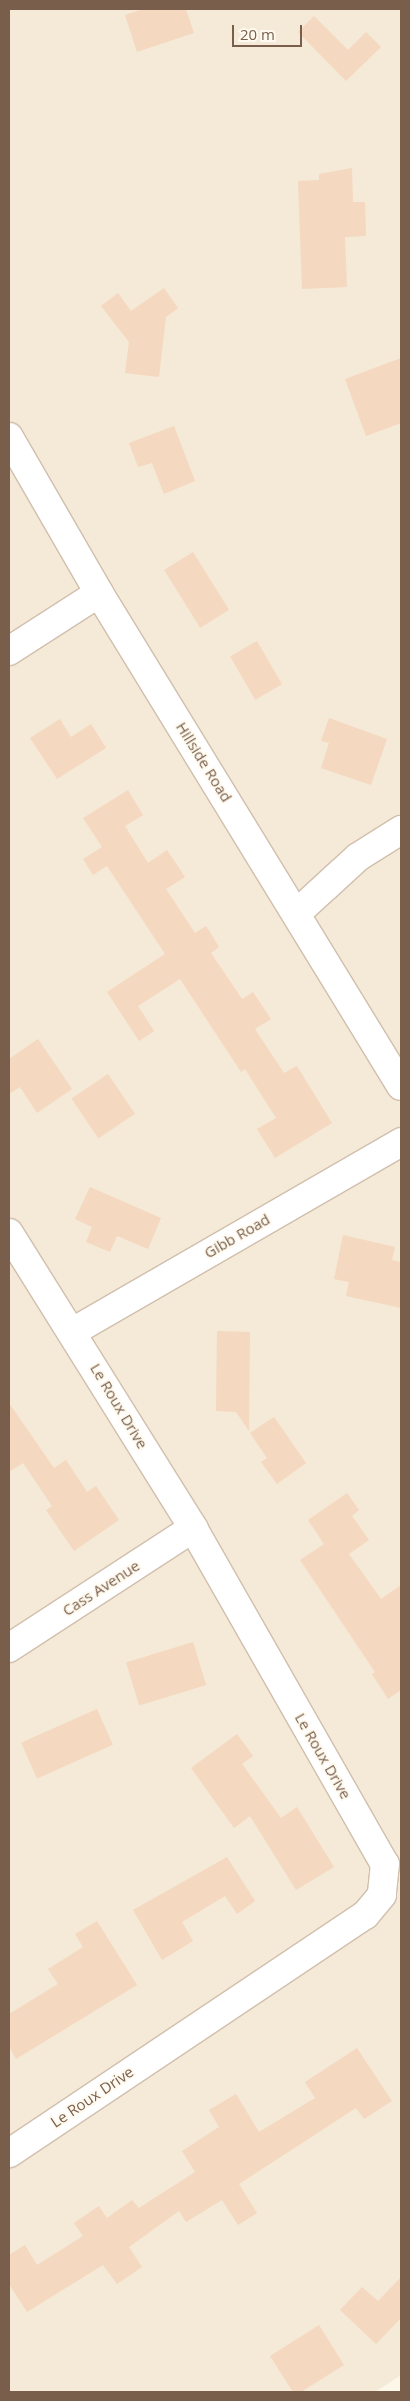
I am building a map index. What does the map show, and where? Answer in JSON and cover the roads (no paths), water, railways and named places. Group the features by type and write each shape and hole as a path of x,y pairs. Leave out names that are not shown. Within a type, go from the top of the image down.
{"street":[{"name":"Hillside Road","path":"9,438 99,594 298,912 401,1086"},
{"path":"9,651 99,594"},
{"path":"298,912 358,857 401,830"},
{"name":"Gibb Road","path":"74,1331 401,1142"},
{"name":"Le Roux Drive","path":"9,1233 74,1331 194,1528 385,1864 382,1895 365,1915 9,2153"},
{"name":"Cass Avenue","path":"9,1648 194,1528"}]}
